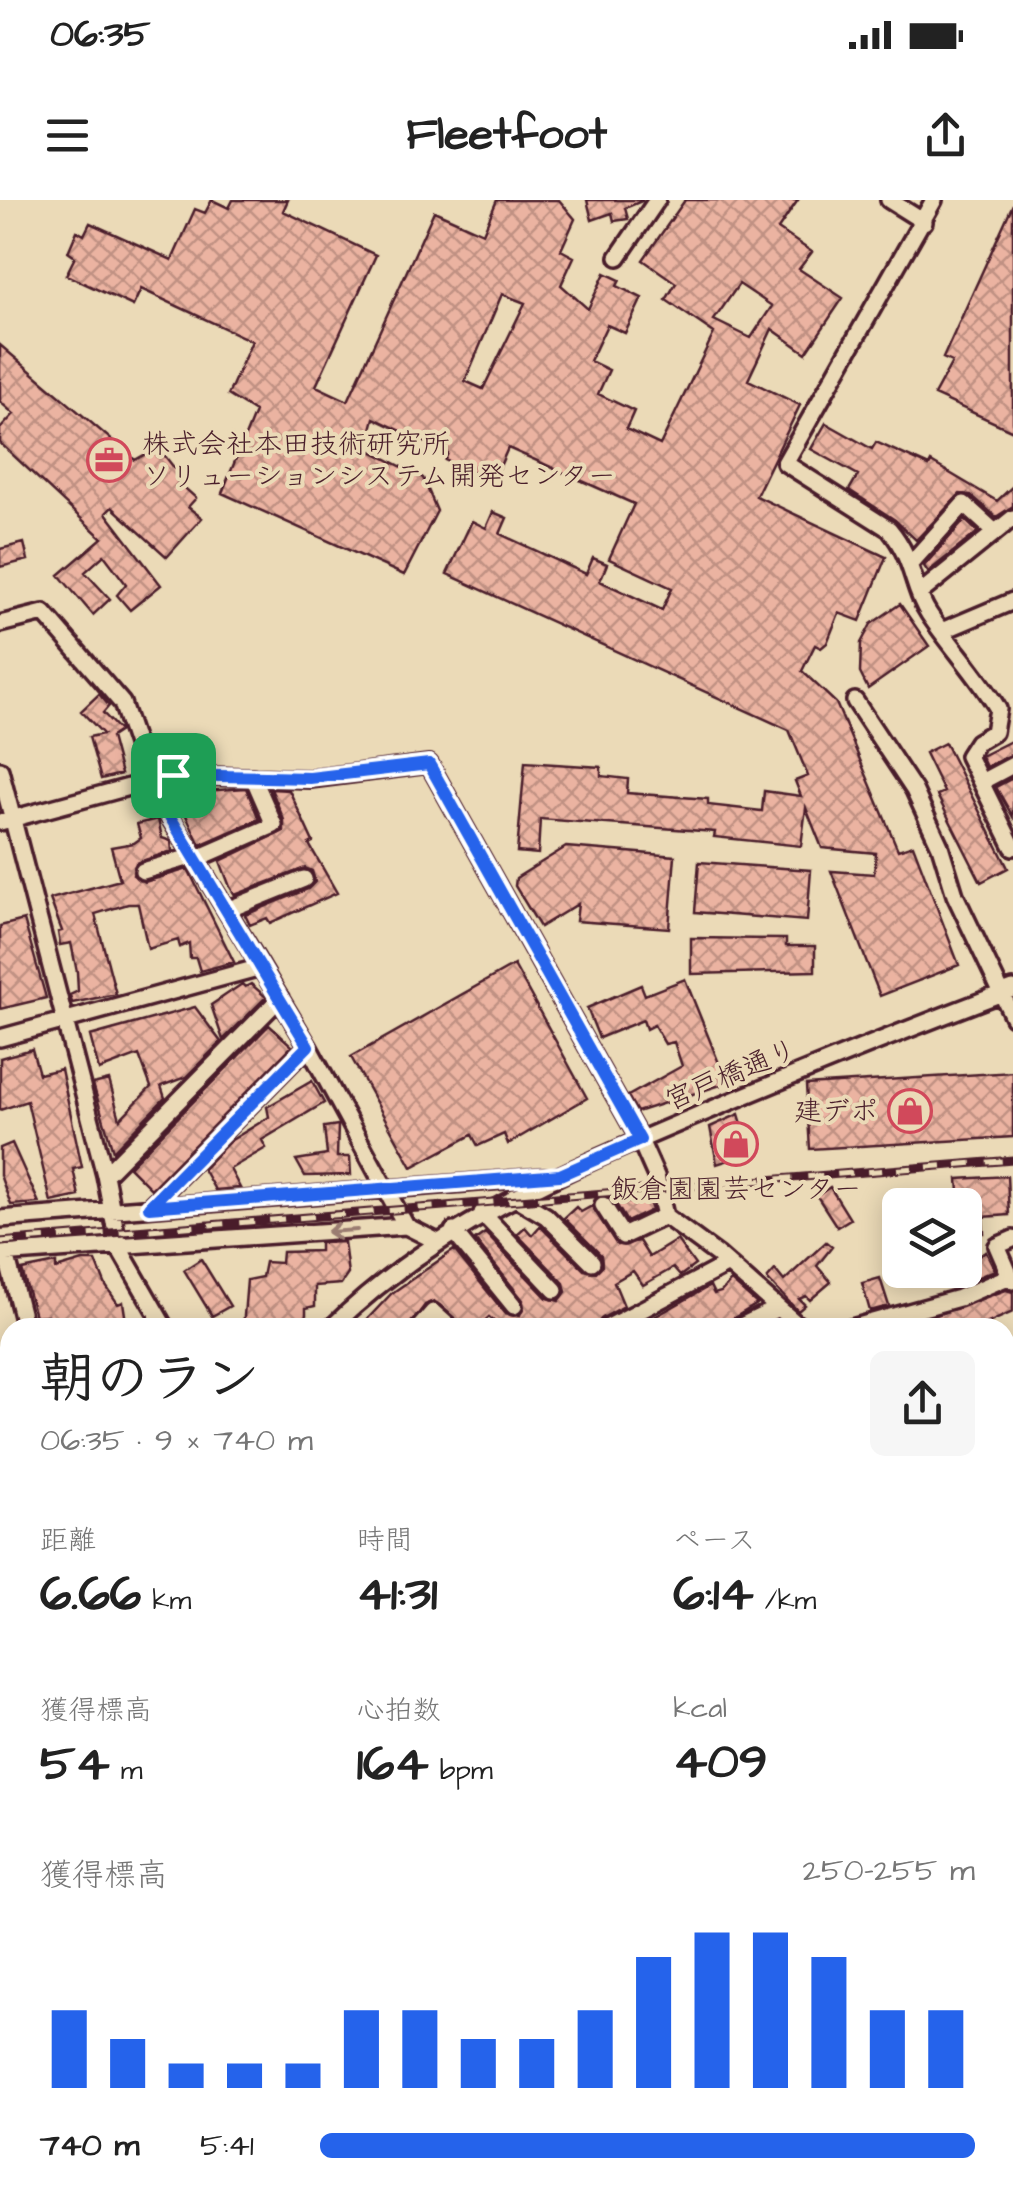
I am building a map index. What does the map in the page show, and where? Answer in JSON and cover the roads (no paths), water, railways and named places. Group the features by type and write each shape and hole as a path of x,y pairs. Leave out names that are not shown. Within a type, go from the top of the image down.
{"street":[{"path":"618,258 656,200"},
{"path":"889,200 924,222"},
{"path":"934,200 785,463 889,530 911,562 920,593 942,631 998,709 996,728"},
{"path":"911,562 964,504 995,532"},
{"path":"920,593 1013,518"},
{"path":"942,631 1013,601"},
{"path":"0,624 44,613 122,702 149,782 308,1046 406,1226"},
{"path":"855,701 914,790 1006,991 1013,1018"},
{"path":"1013,725 996,728 968,756 1013,847"},
{"path":"7,820 173,775 310,778 429,764 640,1140 656,1176 666,1216 790,1318"},
{"path":"981,782 1013,765"},
{"path":"0,770 7,820 106,1175 119,1248 159,1318"},
{"path":"142,872 195,858 274,825 253,777"},
{"path":"227,910 304,879"},
{"path":"0,1038 261,967"},
{"name":"宮戸橋通り","path":"341,1318 365,1294 436,1241 514,1197 640,1140 1006,991"},
{"path":"106,1175 280,998"},
{"path":"149,1207 308,1046"},
{"path":"0,1219 560,1175"},
{"path":"514,1197 546,1216 592,1262"},
{"path":"603,1205 623,1236 666,1216"},
{"path":"482,1213 555,1290"},
{"path":"23,1318 3,1254 406,1226 436,1241"},
{"path":"453,1231 514,1306"},
{"path":"888,1318 1012,1278 998,1246 1013,1238"},
{"path":"626,1318 728,1264"},
{"path":"758,1318 778,1308"}],"railway":[{"path":"0,1242 1013,1160"}],"place":[{"name":"株式会社本田技術研究所 ソリューションシステム開発センター","path":"109,460"},
{"name":"建デポ","path":"910,1111"},
{"name":"飯倉園園芸センター","path":"736,1144"}]}
